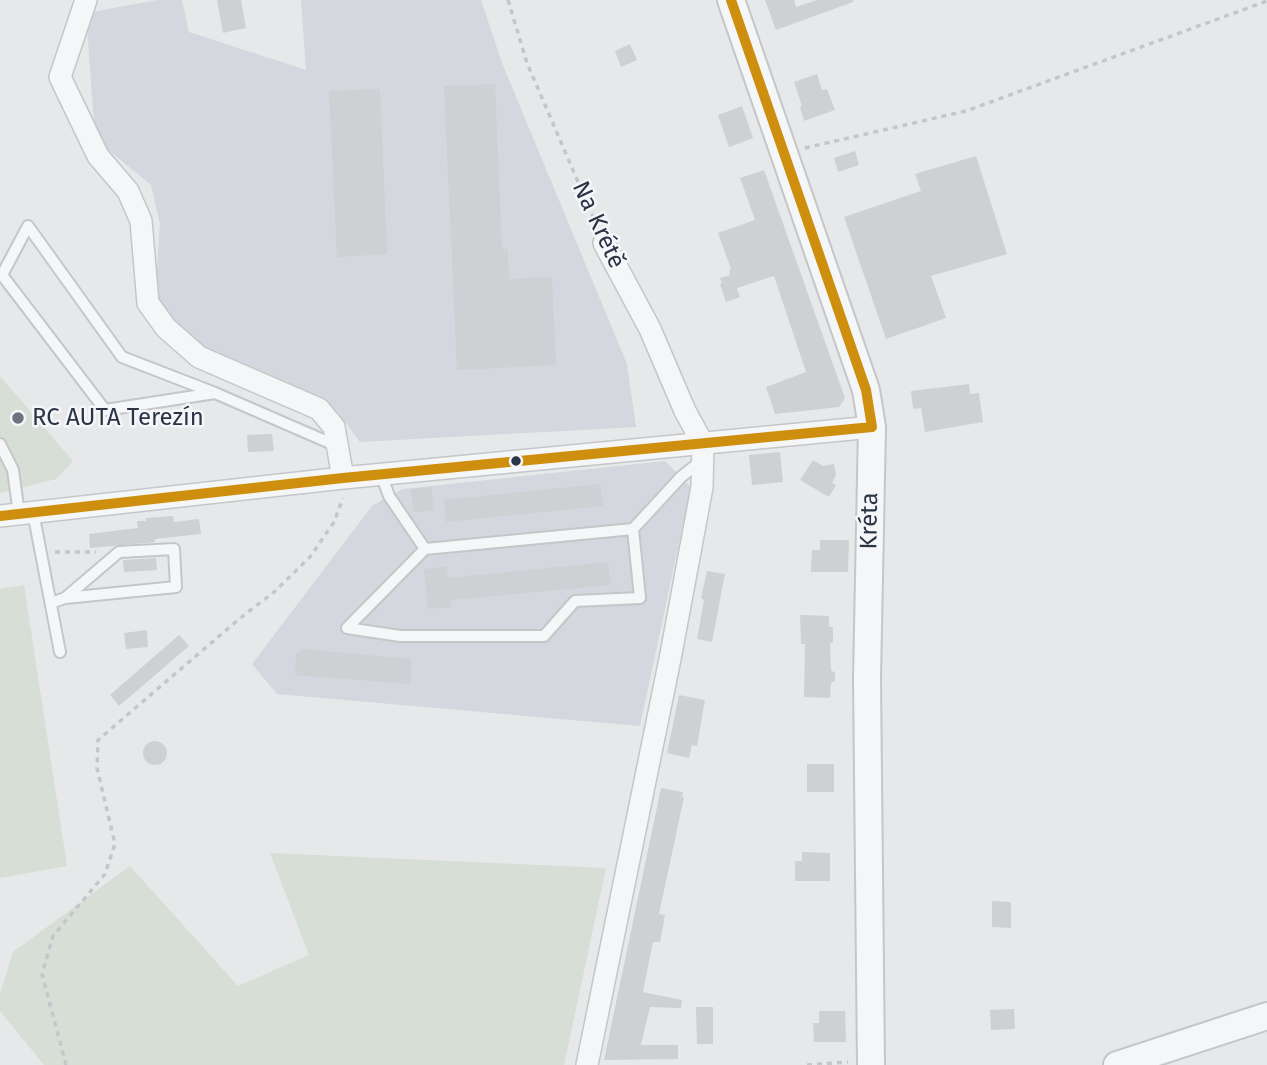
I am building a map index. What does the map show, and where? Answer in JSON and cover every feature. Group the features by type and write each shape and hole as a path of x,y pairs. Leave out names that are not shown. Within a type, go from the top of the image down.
{"street":[{"path":"86,0 60,77 98,156 128,191 141,220 148,303 166,328 200,357 319,410 334,427 343,478"},
{"name":"Kréta","path":"731,0 786,152 866,390 872,427 867,678 871,1063"},
{"name":"Na Krétě","path":"604,243 650,329 702,452"},
{"path":"17,514 381,474 702,452 872,427"},
{"path":"587,1065 671,654 702,486 702,452"},
{"path":"1116,1065 1267,1016"}],"lane":[{"path":"215,393 105,410 2,275 28,226 122,357 215,393 337,446"},
{"path":"0,444 13,470 17,514 40,552 60,652"},
{"path":"633,529 640,598 575,601 544,636 400,636 347,628 425,549 633,529 702,452"},
{"path":"381,474 388,496 425,549"},
{"path":"51,603 65,598 176,587 174,549 119,552 65,598"}],"path":[{"name":"Na Krétě","path":"508,0 527,63 604,243"},
{"path":"786,152 966,111 1267,1"},
{"path":"66,1065 41,974 53,936 105,874 115,844 97,768 98,740 274,592 310,557 334,522 343,499 343,478"},
{"path":"40,552 119,552"},
{"path":"807,1065 871,1063"}],"shaded area":[{"path":"157,0 182,0 189,32 306,70 301,0 481,0 502,63 627,364 636,427 360,442 336,410 308,392 203,349 155,299 160,224 151,185 95,139 86,13"},
{"name":"RC AUTA Terezín","path":"0,376 73,461 56,479 0,493"},
{"path":"665,461 691,487 640,726 277,694 252,664 372,506 403,489"},
{"path":"24,585 67,866 0,878 0,589"},
{"path":"270,853 606,868 564,1065 44,1065 0,1011 0,994 13,952 130,866 238,986 309,955"}],"building":[{"path":"217,0 241,0 246,28 223,33"},
{"path":"765,0 794,0 796,7 817,0 853,2 776,30"},
{"path":"630,44 637,60 621,67 615,51"},
{"path":"817,74 822,90 827,89 835,110 804,121 794,82"},
{"path":"495,84 502,249 508,249 509,279 552,277 556,365 457,370 444,86"},
{"path":"380,89 387,254 337,257 329,91"},
{"path":"742,106 753,138 729,147 718,115"},
{"path":"855,151 859,165 838,172 834,158"},
{"path":"976,156 1007,254 931,276 946,318 886,339 844,217 921,191 915,174"},
{"path":"764,170 845,398 839,407 775,414 766,387 806,372 774,276 737,288 740,297 726,302 720,284 720,278 730,275 731,269 718,233 755,220 740,178"},
{"path":"969,384 970,394 979,393 983,422 925,432 921,408 913,409 911,391"},
{"path":"272,434 274,451 248,452 247,435"},
{"path":"780,452 783,482 752,485 749,455"},
{"path":"813,460 823,466 834,464 836,475 832,483 836,485 829,497 800,480"},
{"path":"600,484 603,506 446,522 444,500"},
{"path":"431,487 434,511 414,512 411,489"},
{"path":"173,516 174,522 199,519 201,534 155,539 155,542 90,548 89,534 138,528 137,521"},
{"path":"820,540 849,540 848,572 811,572 812,550 820,550"},
{"path":"156,558 157,570 124,572 123,560"},
{"path":"608,562 611,585 451,600 451,607 428,609 424,569 447,567 448,578"},
{"path":"707,571 725,574 712,642 697,639"},
{"path":"800,615 829,616 829,627 833,627 833,643 830,643 831,670 835,673 835,681 831,683 830,698 804,697 805,644 801,644"},
{"path":"147,630 148,647 126,649 124,633"},
{"path":"179,635 189,646 119,706 110,695"},
{"path":"302,649 411,659 411,684 295,675 296,654"},
{"path":"679,695 705,700 697,746 692,745 689,758 667,753"},
{"path":"155,741 164,744 167,753 164,762 155,765 146,762 143,753 146,744"},
{"path":"807,764 834,764 834,792 807,792"},
{"path":"661,788 683,792 684,797 659,914 665,915 660,942 653,942 643,992 682,1000 681,1008 650,1007 641,1045 678,1045 678,1059 604,1060"},
{"path":"802,852 830,853 830,881 795,881 795,861 802,861"},
{"path":"992,901 1011,902 1011,928 992,927"},
{"path":"696,1007 713,1007 713,1044 697,1044"},
{"path":"1014,1009 1015,1029 991,1030 990,1010"},
{"path":"819,1011 845,1011 846,1042 814,1042 813,1023 819,1023"}],"transit line":[{"path":"731,0 866,390 872,427"},
{"path":"0,516 343,478 872,427"}],"place":[{"name":"RC AUTA Terezín","path":"18,418"}]}
